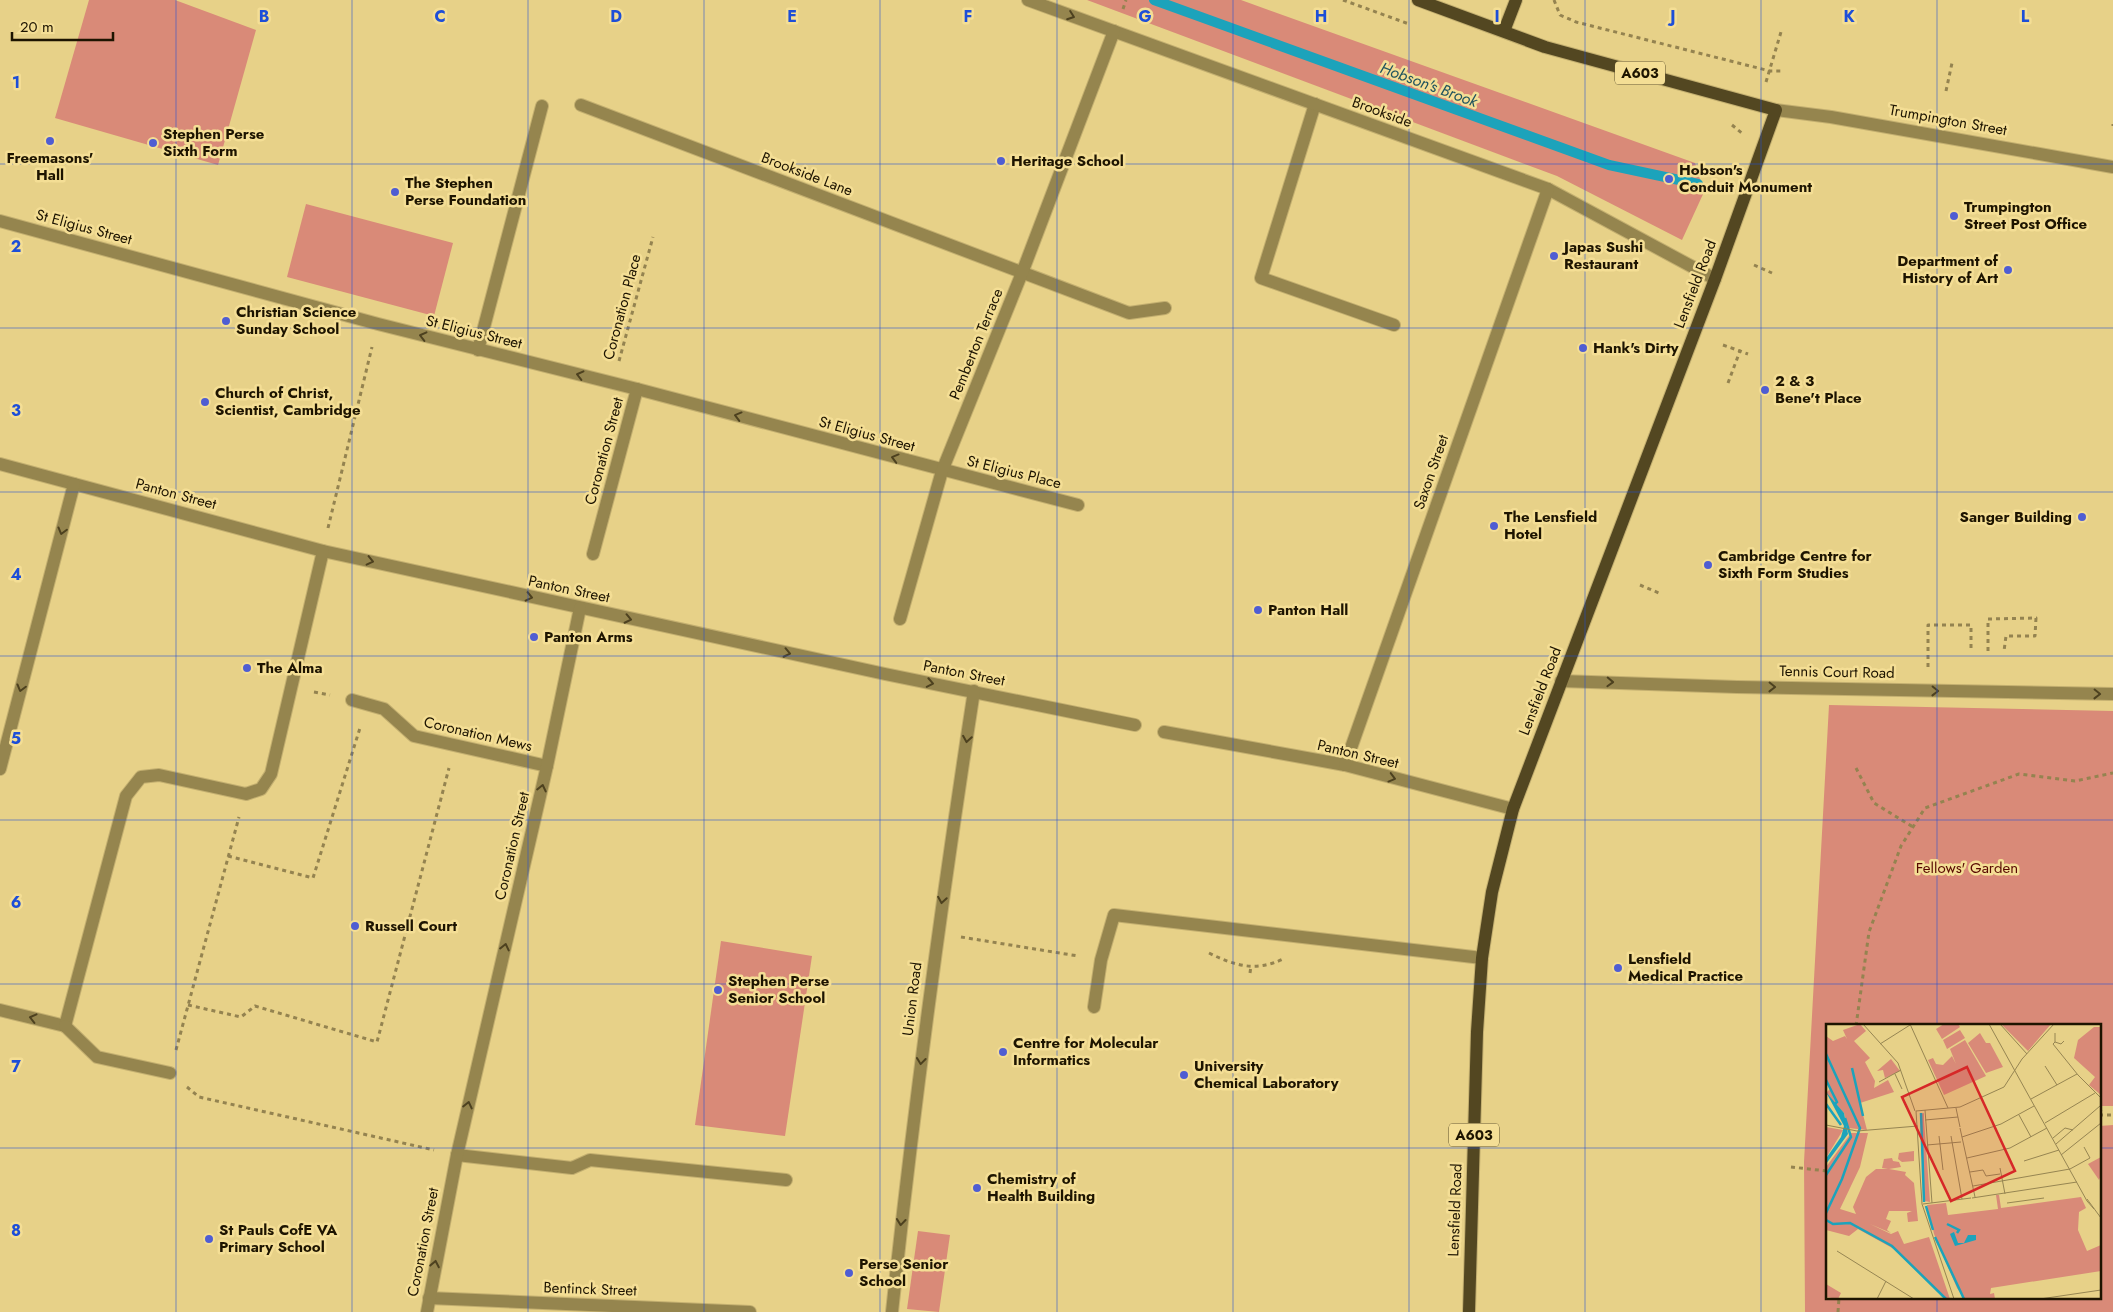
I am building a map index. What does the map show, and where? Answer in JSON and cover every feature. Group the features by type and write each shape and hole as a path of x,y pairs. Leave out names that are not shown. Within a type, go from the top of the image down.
{"main road":[{"path":"1418,0 1504,31 1516,0"},
{"name":"A603","path":"1504,31 1545,47 1776,110"},
{"name":"Lensfield Road","path":"1469,1312 1477,1032 1482,958 1492,892 1512,809 1715,279 1776,110"}],"street":[{"name":"Brookside","path":"1028,0 1548,189 1715,279"},
{"name":"Pemberton Terrace","path":"900,619 942,471 1022,273 1114,31"},
{"path":"1315,104 1260,278 1394,325"},
{"name":"Brookside Lane","path":"581,105 1129,313 1165,308"},
{"path":"478,350 542,106"},
{"name":"Trumpington Street","path":"1776,110 1831,117 2113,167"},
{"name":"Saxon Street","path":"1345,765 1548,189"},
{"name":"St Eligius Street","path":"0,221 378,324 613,383 942,471"},
{"name":"Coronation Street","path":"593,554 636,389"},
{"name":"Panton Street","path":"0,464 323,551 580,608 1135,725"},
{"name":"St Eligius Place","path":"942,471 1078,505"},
{"path":"0,769 74,484"},
{"path":"65,1026 126,796 141,777 159,775 246,794 261,788 271,774 293,688 323,551"},
{"name":"Coronation Street","path":"427,1312 456,1155 547,766 580,608"},
{"name":"Tennis Court Road","path":"1561,680 1747,687 2113,694"},
{"name":"Union Road","path":"892,1312 910,1147 937,933 974,691"},
{"name":"Coronation Mews","path":"352,700 384,709 414,736 547,766"},
{"name":"Panton Street","path":"1164,732 1345,765 1512,809"},
{"path":"1094,1007 1101,960 1114,915 1482,958"},
{"path":"0,1010 65,1026 97,1057 170,1073"},
{"path":"456,1155 572,1168 590,1160 786,1180"},
{"name":"Bentinck Street","path":"429,1298 750,1312"}],"path":[{"path":"1124,6 1126,0"},
{"path":"1554,0 1560,15 1576,22 1770,71 1783,71"},
{"path":"1760,105 1781,32"},
{"path":"1946,91 1952,63"},
{"name":"Coronation Place","path":"613,383 653,237"},
{"path":"1754,265 1772,273"},
{"path":"323,551 378,324"},
{"path":"1723,344 1748,354"},
{"path":"1728,383 1740,351"},
{"path":"1640,585 1659,593"},
{"path":"1988,651 1988,619 2036,618 2035,636 2006,636 2004,651"},
{"path":"1928,671 1928,625 1971,625 1971,651"},
{"path":"293,688 352,700"},
{"path":"228,856 312,878 367,704"},
{"path":"188,1005 241,1017 255,1006 377,1042 423,859 456,745"},
{"path":"1856,768 1874,803 1914,827"},
{"path":"1856,1024 1869,932 1901,846 1926,808 2019,774 2075,781 2113,773"},
{"path":"246,794 170,1073 199,1097 456,1155"},
{"path":"937,933 1101,960"},
{"path":"1209,953 1231,964 1250,966 1268,966 1288,957"},
{"path":"1250,966 1250,973"},
{"path":"2101,1115 2113,1115"},
{"path":"1791,1167 1826,1171"}],"green space":[{"path":"89,0 175,0 256,30 218,165 55,118"},
{"path":"1087,0 1241,0 1695,163 1704,192 1682,240 1557,176"},
{"path":"306,204 453,243 434,316 287,277"},
{"name":"Fellows' Garden","path":"1829,705 2113,711 2113,1106 2100,1106 2100,1024 1826,1024 1826,1300 2100,1300 2100,1126 2113,1125 2113,1312 1805,1312 1804,1162"},
{"path":"721,941 812,956 785,1136 695,1125"},
{"path":"918,1231 950,1235 939,1312 907,1309"}],"waterway":[{"name":"Hobson's Brook","path":"1154,0 1609,165 1698,184"}],"place":[{"name":"Freemasons' Hall","path":"50,141"},
{"name":"Stephen Perse Sixth Form","path":"153,143"},
{"name":"Heritage School","path":"1001,161"},
{"name":"Hobson's Conduit Monument","path":"1669,179"},
{"name":"The Stephen Perse Foundation","path":"395,192"},
{"name":"Trumpington Street Post Office","path":"1954,216"},
{"name":"Japas Sushi Restaurant","path":"1554,256"},
{"name":"Department of History of Art","path":"2008,270"},
{"name":"Christian Science Sunday School","path":"226,321"},
{"name":"Hank's Dirty","path":"1583,348"},
{"name":"2 & 3 Bene't Place","path":"1765,390"},
{"name":"Church of Christ, Scientist, Cambridge","path":"205,402"},
{"name":"Sanger Building","path":"2082,517"},
{"name":"The Lensfield Hotel","path":"1494,526"},
{"name":"Cambridge Centre for Sixth Form Studies","path":"1708,565"},
{"name":"Panton Hall","path":"1258,610"},
{"name":"Panton Arms","path":"534,637"},
{"name":"The Alma","path":"247,668"},
{"name":"Russell Court","path":"355,926"},
{"name":"Lensfield Medical Practice","path":"1618,968"},
{"name":"Stephen Perse Senior School","path":"718,990"},
{"name":"Centre for Molecular Informatics","path":"1003,1052"},
{"name":"University Chemical Laboratory","path":"1184,1075"},
{"name":"Chemistry of Health Building","path":"977,1188"},
{"name":"St Pauls CofE VA Primary School","path":"209,1239"},
{"name":"Perse Senior School","path":"849,1273"}]}
